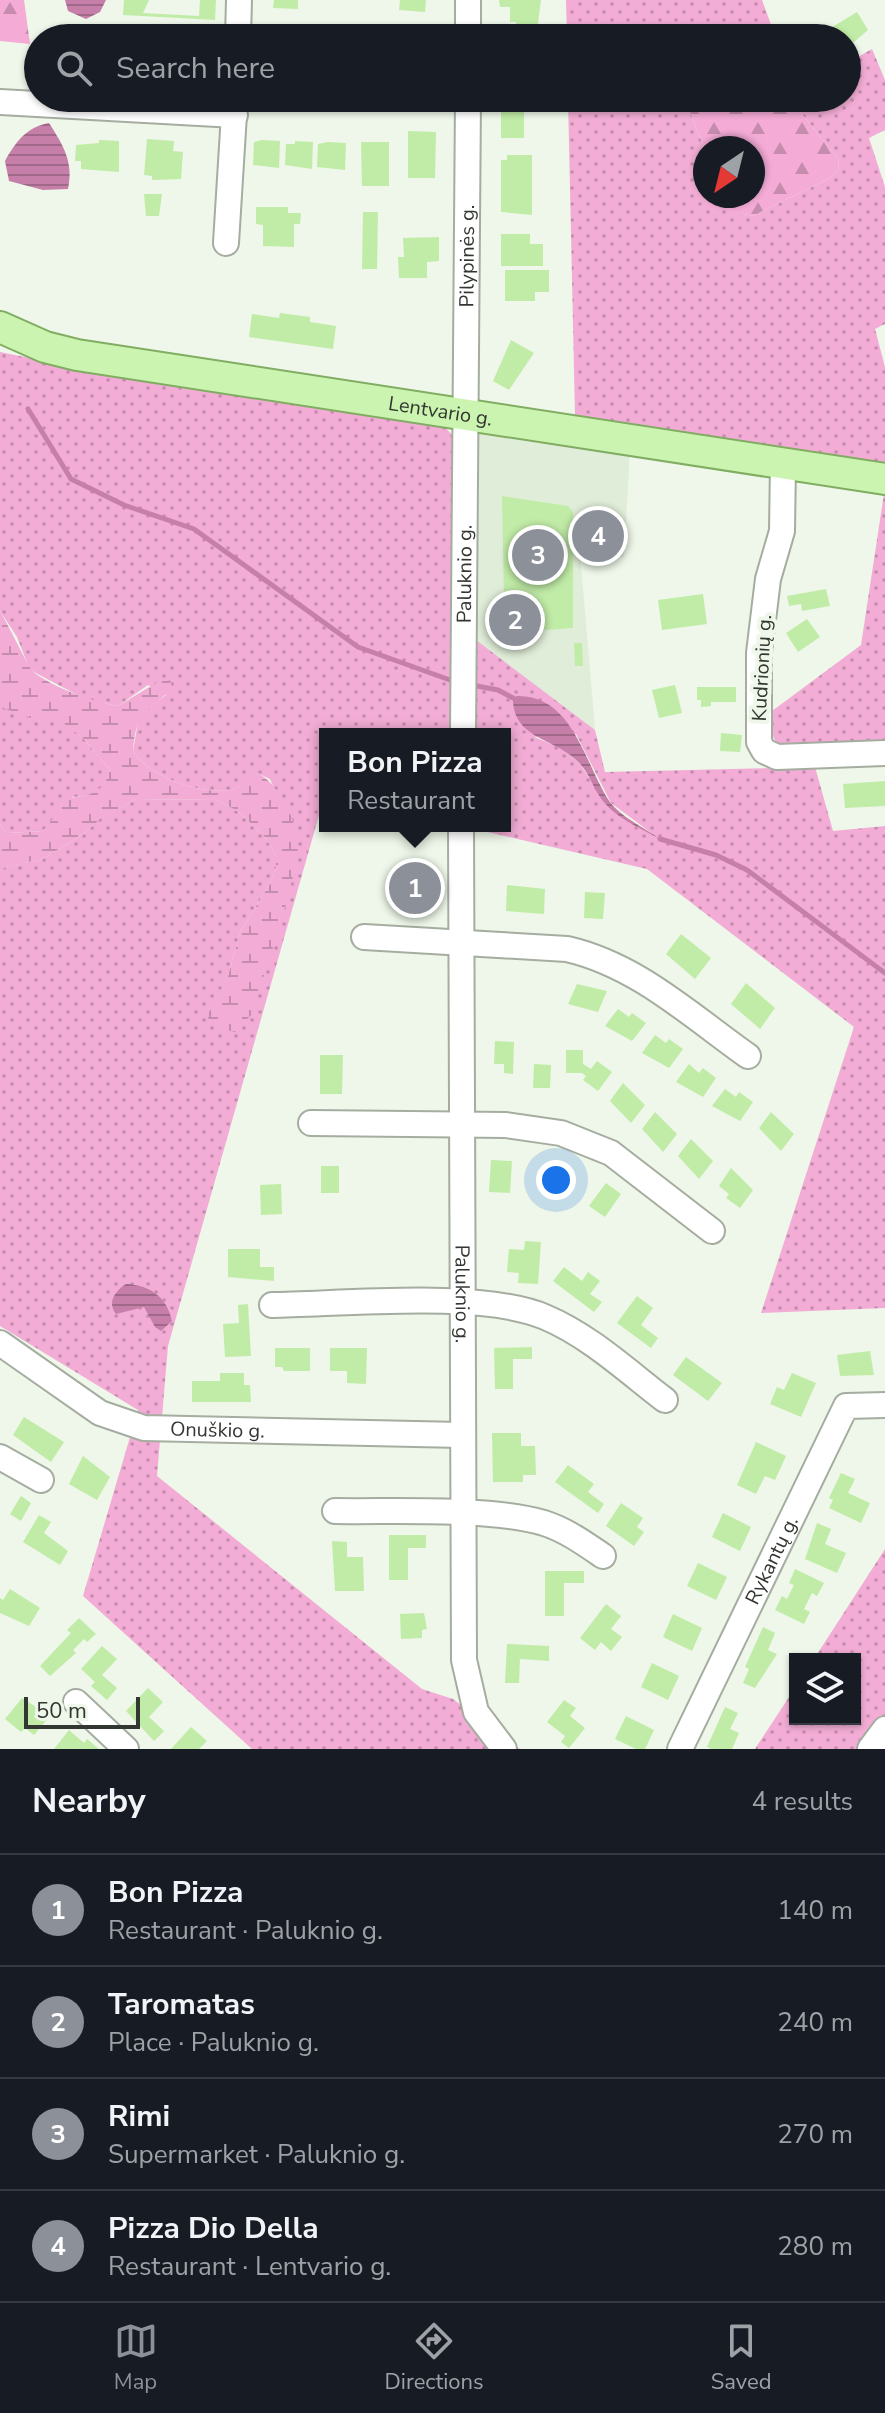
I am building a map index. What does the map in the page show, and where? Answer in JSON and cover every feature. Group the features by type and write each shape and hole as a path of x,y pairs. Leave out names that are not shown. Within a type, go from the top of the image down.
{"main road":[{"name":"Lentvario g.","path":"0,327 45,347 77,355 885,479"}],"street":[{"path":"238,24 239,0"},
{"path":"468,0 468,24"},
{"path":"0,102 24,103"},
{"path":"226,243 235,112"},
{"name":"Pilypinės g.","path":"465,415 468,112"},
{"name":"Paluknio g.","path":"463,728 465,415"},
{"name":"Kudrionių g.","path":"783,463 782,531 768,579 759,653 759,742 764,751 777,757 885,753"},
{"name":"Paluknio g.","path":"461,832 461,1513 467,1681 476,1712 504,1749"},
{"path":"364,937 567,949 600,956 633,973 748,1056"},
{"path":"311,1123 506,1125 561,1133 611,1153 712,1231"},
{"path":"272,1305 461,1302 507,1306 543,1315 575,1331 665,1400"},
{"name":"Onuškio g.","path":"0,1343 100,1413 144,1428 461,1435"},
{"name":"Rykantų g.","path":"680,1749 846,1406 885,1405"},
{"path":"0,1457 41,1480"},
{"path":"335,1511 461,1513 542,1523 571,1534 603,1556"},
{"path":"76,1702 126,1749"},
{"path":"870,1749 885,1729"}],"shaded area":[{"path":"65,0 106,0 100,12 86,19 68,11"},
{"path":"49,123 63,146 68,162 68,189 43,190 9,181 5,161 13,147 28,132"},
{"path":"479,431 630,450 624,557 580,553 595,730 472,637 474,438"},
{"path":"517,696 536,699 552,707 565,720 576,735 610,802 660,839 612,810 572,756 521,724 513,701"},
{"path":"126,1284 143,1287 156,1294 166,1305 172,1321 161,1331 155,1327 144,1307 116,1314 112,1305 114,1297"}],"green space":[{"path":"0,0 24,0 27,24 24,24 24,43 0,41"},
{"path":"566,0 762,0 771,24 567,24"},
{"path":"872,49 885,80 885,130 869,138 885,187 885,324 875,329 885,367 885,468 575,415 568,112 690,112 699,136 693,136 693,208 729,208 730,211 753,216 828,179 838,170 839,160 800,112 861,112 861,55"},
{"path":"690,112 800,112 839,160 838,170 828,179 753,216 729,211 728,208 765,208 765,136 699,136"},
{"path":"0,352 84,369 442,424 455,438 472,637 595,730 605,772 815,767 833,831 885,826 885,1308 761,1313 854,1027 647,869 488,832 511,832 511,728 319,728 319,815 168,1346 157,1476 422,1689 453,1699 520,1749 252,1749 83,1596 138,1410 0,1326 0,871 5,867 43,859 85,833 99,819 136,799 217,800 239,812 266,838 276,856 276,867 270,884 240,932 228,976 207,1016 298,844 270,779 259,774 235,789 205,790 163,776 133,751 139,716 166,695 148,685 118,706 85,699 30,670 17,637 0,611","holes":["576,734 611,803 654,835 606,805 581,765 564,749 534,737"]},
{"path":"885,487 885,747 779,749 764,717 861,645"},
{"path":"0,611 32,671 73,693 118,706 164,678 170,680 172,687 145,713 137,726 133,751 151,769 191,787 219,791 235,789 259,774 273,786 286,806 298,838 295,867 252,1014 235,1032 214,1027 207,1016 228,976 240,932 270,884 276,867 276,856 266,838 239,812 217,800 136,799 100,819 85,833 43,859 0,871 0,825 7,833 43,831 54,817 55,800 96,791 102,787 110,770 83,738 61,721 40,721 0,707"},
{"path":"5,706 40,721 61,720 83,738 110,770 101,788 92,794 72,797 43,831 7,833 0,825 0,707"},
{"path":"885,1549 885,1716 862,1749 755,1749 789,1697 789,1725 861,1725 861,1653 818,1653"}],"building":[{"path":"124,0 149,0 143,13 199,16 200,0 216,0 215,20 123,15"},
{"path":"274,0 298,0 298,9 273,8"},
{"path":"400,0 426,0 425,12 399,10"},
{"path":"499,0 541,0 538,24 510,22 510,7 500,7"},
{"path":"857,12 868,30 861,36 861,24 837,24"},
{"path":"501,112 524,112 524,138 501,138"},
{"path":"408,131 436,132 435,178 408,178"},
{"path":"147,139 174,141 173,151 183,152 181,179 152,180 152,176 144,175"},
{"path":"99,140 119,141 119,172 81,169 81,161 75,161 76,145 99,143"},
{"path":"280,141 279,168 253,165 254,142"},
{"path":"295,141 313,142 312,169 285,165 286,144 295,144"},
{"path":"361,142 389,142 389,186 362,186"},
{"path":"346,143 345,170 317,167 318,144"},
{"path":"507,155 532,155 532,215 501,212 501,160 507,160"},
{"path":"144,194 162,194 159,216 146,216"},
{"path":"256,207 288,207 288,213 301,213 300,224 294,224 294,247 263,246 263,225 256,224"},
{"path":"363,212 378,212 377,269 362,269"},
{"path":"501,234 530,234 530,244 543,244 543,266 501,266"},
{"path":"439,237 439,261 427,262 427,278 399,278 398,257 404,257 403,238"},
{"path":"505,270 549,270 549,292 535,292 535,301 505,301"},
{"path":"280,313 310,317 310,322 336,326 333,349 249,337 252,314 279,318"},
{"path":"511,340 534,353 509,390 493,381"},
{"path":"502,496 568,506 573,512 573,628 546,630 504,598"},
{"path":"826,589 830,606 802,611 801,604 789,606 787,596"},
{"path":"703,594 707,624 662,630 658,600"},
{"path":"807,619 820,637 798,652 786,633"},
{"path":"574,643 582,643 583,666 575,666"},
{"path":"675,685 682,713 659,718 652,690"},
{"path":"697,687 736,687 736,702 711,702 711,706 701,707 701,700 697,700"},
{"path":"721,733 742,735 740,752 720,751"},
{"path":"885,781 885,806 845,808 843,784"},
{"path":"408,872 422,872 422,904 407,903"},
{"path":"507,885 545,889 544,914 506,911"},
{"path":"585,892 605,893 603,919 584,918"},
{"path":"681,934 711,958 695,979 666,954"},
{"path":"746,983 775,1008 760,1029 731,1004"},
{"path":"577,984 607,991 598,1012 568,1004"},
{"path":"618,1009 629,1017 632,1013 646,1023 632,1041 605,1026"},
{"path":"655,1035 666,1043 669,1039 683,1049 669,1068 642,1053"},
{"path":"495,1041 514,1042 513,1074 504,1073 504,1064 494,1064"},
{"path":"566,1050 583,1050 583,1064 591,1069 597,1061 612,1072 598,1091 583,1080 586,1076 582,1073 566,1073"},
{"path":"320,1055 343,1055 342,1094 320,1094"},
{"path":"534,1064 551,1065 550,1088 533,1088"},
{"path":"689,1064 699,1073 703,1068 716,1078 703,1097 676,1082"},
{"path":"623,1083 645,1105 631,1123 610,1101"},
{"path":"725,1089 736,1097 739,1092 753,1102 740,1121 712,1106"},
{"path":"655,1112 677,1134 663,1152 642,1129"},
{"path":"771,1112 794,1134 781,1151 759,1128"},
{"path":"691,1139 713,1161 699,1179 678,1156"},
{"path":"491,1160 512,1161 510,1193 489,1192"},
{"path":"321,1166 339,1166 339,1193 321,1193"},
{"path":"731,1168 753,1190 740,1208 726,1198 729,1194 719,1186"},
{"path":"606,1183 621,1194 605,1217 589,1206"},
{"path":"281,1184 282,1214 261,1215 260,1185"},
{"path":"525,1241 541,1242 538,1284 518,1283 519,1273 507,1272 509,1249 524,1250"},
{"path":"228,1249 260,1249 260,1267 274,1267 274,1281 228,1277"},
{"path":"564,1267 582,1281 588,1272 600,1281 590,1294 602,1302 594,1312 553,1281"},
{"path":"637,1296 653,1308 641,1325 658,1338 651,1348 617,1323"},
{"path":"248,1304 251,1356 225,1357 223,1324 239,1323 238,1305"},
{"path":"532,1347 532,1359 513,1359 513,1389 495,1389 494,1348"},
{"path":"275,1348 310,1348 310,1371 284,1371 282,1367 275,1367"},
{"path":"330,1348 367,1348 366,1384 347,1383 347,1371 330,1371"},
{"path":"870,1351 874,1375 840,1376 837,1355"},
{"path":"686,1357 722,1383 708,1401 673,1375"},
{"path":"220,1373 244,1373 244,1385 250,1385 251,1402 192,1402 192,1381 220,1381"},
{"path":"792,1373 816,1383 801,1417 770,1404 777,1387 784,1390"},
{"path":"24,1417 64,1442 51,1462 13,1435"},
{"path":"492,1433 521,1433 521,1446 535,1446 536,1475 523,1475 523,1482 493,1482"},
{"path":"756,1442 786,1456 775,1480 765,1476 756,1494 737,1485"},
{"path":"83,1456 110,1477 97,1500 69,1484"},
{"path":"568,1465 594,1484 588,1492 604,1504 598,1513 555,1482"},
{"path":"841,1473 855,1479 848,1493 870,1503 861,1523 829,1508 833,1500 829,1498"},
{"path":"21,1496 31,1503 21,1521 10,1514"},
{"path":"621,1503 643,1518 637,1527 644,1532 634,1546 606,1526"},
{"path":"723,1513 751,1527 740,1551 712,1537"},
{"path":"39,1515 51,1522 44,1533 68,1551 60,1565 23,1542"},
{"path":"817,1523 831,1529 825,1544 846,1553 837,1573 805,1559"},
{"path":"389,1535 426,1535 426,1548 408,1548 408,1580 389,1580"},
{"path":"332,1541 347,1542 347,1557 363,1557 364,1591 335,1591"},
{"path":"698,1563 727,1577 716,1600 687,1586"},
{"path":"795,1569 824,1583 817,1596 812,1593 804,1609 810,1612 804,1624 775,1610 782,1596 787,1599 794,1585 789,1583"},
{"path":"545,1571 584,1571 584,1583 564,1583 564,1616 545,1616"},
{"path":"10,1589 40,1608 29,1626 0,1613 0,1598 3,1600"},
{"path":"606,1604 621,1616 611,1629 622,1637 611,1651 601,1642 595,1650 580,1638"},
{"path":"424,1613 427,1629 422,1630 422,1638 401,1639 400,1614"},
{"path":"673,1614 702,1628 692,1651 663,1637"},
{"path":"79,1618 96,1634 87,1642 84,1639 73,1650 76,1653 50,1676 40,1666 71,1633 67,1630"},
{"path":"763,1627 775,1633 768,1650 777,1654 755,1688 743,1683 749,1669 745,1667"},
{"path":"507,1644 549,1646 549,1661 520,1659 519,1683 505,1683"},
{"path":"102,1646 117,1659 102,1675 117,1688 107,1700 91,1686 95,1682 81,1669"},
{"path":"652,1663 679,1676 668,1700 641,1687"},
{"path":"148,1688 163,1702 149,1717 164,1731 154,1741 126,1711"},
{"path":"22,1698 50,1716 34,1735 25,1728 21,1732 5,1719"},
{"path":"564,1700 576,1708 570,1716 585,1728 569,1748 561,1742 565,1736 547,1722"},
{"path":"725,1707 738,1713 730,1729 739,1733 732,1749 712,1749 707,1747"},
{"path":"626,1716 654,1730 645,1749 636,1749 615,1739"},
{"path":"191,1727 207,1741 199,1749 171,1749"},
{"path":"69,1730 84,1743 87,1739 99,1749 54,1749"}],"waterway":[{"path":"28,409 71,479 124,505 194,529 358,647 450,680"},
{"path":"477,686 498,690 515,699"},
{"path":"660,839 716,855 747,870 885,973"}],"place":[{"name":"Pizza Dio Della","path":"598,536"},
{"name":"Rimi","path":"538,555"},
{"name":"Taromatas","path":"515,620"},
{"name":"Bon Pizza","path":"415,888"}]}
